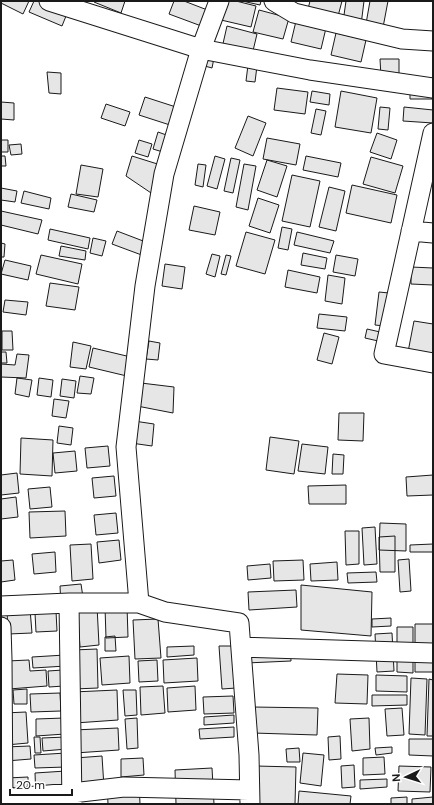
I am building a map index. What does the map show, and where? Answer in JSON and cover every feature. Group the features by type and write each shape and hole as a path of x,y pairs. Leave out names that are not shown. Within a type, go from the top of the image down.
{"street":[{"path":"49,1 201,49 310,70 433,88"},
{"path":"139,603 126,447 145,286 164,174 201,49 219,1"},
{"path":"274,1 294,13 402,39 433,41"},
{"path":"433,135 384,354 433,363"},
{"path":"411,231 433,233"},
{"path":"69,603 72,799"},
{"path":"1,606 69,603 139,603 165,612 239,623 249,755 250,797 124,787 72,799 3,801 1,627"},
{"path":"241,647 433,653"}],"building":[{"path":"1,1 29,1 23,14 1,3"},
{"path":"34,1 72,1 62,26 29,12"},
{"path":"94,1 125,1 121,13"},
{"path":"174,1 184,1 210,11 204,27 169,14"},
{"path":"225,1 236,1 256,6 251,27 221,20"},
{"path":"242,1 261,1 260,5"},
{"path":"310,1 342,1 337,20 307,13"},
{"path":"346,1 364,1 361,25 343,22"},
{"path":"370,1 388,1 381,38 364,35"},
{"path":"259,10 289,18 283,39 253,32"},
{"path":"296,21 326,28 321,49 291,42"},
{"path":"227,26 257,34 252,55 222,48"},
{"path":"336,33 366,40 361,62 331,55"},
{"path":"216,48 212,68 201,65"},
{"path":"380,59 399,59 399,77 381,77"},
{"path":"248,65 257,66 255,82 246,81"},
{"path":"47,72 61,73 61,94 49,93"},
{"path":"410,82 433,82 432,99 410,99"},
{"path":"277,88 308,92 305,114 274,110"},
{"path":"312,91 330,94 329,105 310,102"},
{"path":"341,91 377,98 371,133 335,127"},
{"path":"145,97 179,108 173,126 139,115"},
{"path":"1,102 14,103 14,120 1,119"},
{"path":"106,104 130,112 125,126 101,118"},
{"path":"380,107 390,108 388,130 378,129"},
{"path":"404,107 433,110 433,123 403,121"},
{"path":"316,109 326,111 321,135 311,133"},
{"path":"248,116 266,123 253,156 235,148"},
{"path":"158,132 172,137 166,153 153,149"},
{"path":"377,133 397,140 391,159 370,152"},
{"path":"267,138 300,144 296,165 263,159"},
{"path":"1,140 8,140 8,152 1,152"},
{"path":"139,140 152,144 148,157 135,153"},
{"path":"21,144 22,154 11,155 9,145"},
{"path":"1,156 5,156 6,166 1,166"},
{"path":"132,156 167,167 157,197 126,176"},
{"path":"215,156 225,159 217,189 207,186"},
{"path":"306,156 341,163 338,177 303,170"},
{"path":"371,157 403,166 395,193 363,184"},
{"path":"231,158 240,160 233,193 224,191"},
{"path":"267,160 287,166 277,197 257,190"},
{"path":"198,164 206,165 203,187 195,185"},
{"path":"244,164 256,166 248,210 236,207"},
{"path":"81,165 103,169 98,197 76,194"},
{"path":"292,175 320,181 310,227 282,221"},
{"path":"352,185 397,195 391,223 346,213"},
{"path":"329,187 345,191 336,231 319,227"},
{"path":"1,188 17,191 15,202 1,200"},
{"path":"24,191 51,198 49,209 21,203"},
{"path":"71,194 97,200 94,212 68,207"},
{"path":"258,198 279,205 270,233 249,226"},
{"path":"194,206 220,212 215,235 189,230"},
{"path":"1,211 42,220 38,234 1,225"},
{"path":"282,227 292,229 288,250 278,248"},
{"path":"50,229 90,238 88,249 48,240"},
{"path":"117,231 151,244 147,257 112,244"},
{"path":"246,232 275,240 265,274 236,266"},
{"path":"297,232 334,241 330,253 294,245"},
{"path":"93,238 106,241 102,256 90,253"},
{"path":"1,243 5,244 4,257 1,257"},
{"path":"61,246 86,251 85,260 59,256"},
{"path":"303,253 327,258 325,269 301,265"},
{"path":"212,254 220,256 215,277 206,274"},
{"path":"41,255 82,264 78,284 36,274"},
{"path":"226,255 231,256 226,275 221,274"},
{"path":"336,255 358,259 355,276 333,272"},
{"path":"5,260 31,266 28,280 1,274"},
{"path":"165,264 185,267 182,289 162,286"},
{"path":"411,267 433,268 433,285 411,284"},
{"path":"288,270 320,277 317,293 285,287"},
{"path":"328,275 345,278 342,304 325,301"},
{"path":"50,283 79,287 75,310 46,306"},
{"path":"379,292 389,293 385,326 375,325"},
{"path":"5,300 28,302 26,315 3,312"},
{"path":"319,314 347,317 345,331 317,328"},
{"path":"414,321 433,324 433,357 408,352"},
{"path":"367,329 389,334 387,343 365,338"},
{"path":"2,331 12,331 13,350 2,350"},
{"path":"324,333 339,337 332,364 317,360"},
{"path":"149,341 160,343 158,360 146,359"},
{"path":"73,342 91,346 86,369 70,367"},
{"path":"93,348 135,358 131,377 89,367"},
{"path":"1,352 6,352 7,363 1,363"},
{"path":"17,354 29,355 26,378 1,377 1,364 15,365"},
{"path":"80,376 94,378 91,394 77,393"},
{"path":"17,378 32,380 29,397 15,394"},
{"path":"39,378 53,380 51,397 37,395"},
{"path":"62,379 76,381 74,398 60,396"},
{"path":"141,383 174,387 173,413 137,406"},
{"path":"54,399 69,401 66,418 52,416"},
{"path":"339,413 364,413 363,441 338,440"},
{"path":"134,421 154,424 152,446 131,443"},
{"path":"59,426 73,428 71,445 57,443"},
{"path":"270,437 299,441 294,474 266,470"},
{"path":"21,438 53,440 52,476 20,474"},
{"path":"302,444 328,447 325,474 298,471"},
{"path":"108,446 110,466 87,468 85,448"},
{"path":"75,451 77,471 55,473 53,453"},
{"path":"333,454 344,455 343,474 332,474"},
{"path":"17,473 19,493 1,495 1,475"},
{"path":"433,475 433,495 407,496 406,477"},
{"path":"114,476 116,496 94,498 92,478"},
{"path":"346,485 346,504 309,504 308,486"},
{"path":"50,487 52,507 30,509 28,489"},
{"path":"16,497 18,517 1,519 1,499"},
{"path":"65,511 66,536 30,538 29,512"},
{"path":"116,513 118,533 96,535 94,515"},
{"path":"380,523 406,524 406,551 379,550"},
{"path":"375,527 377,564 364,565 362,528"},
{"path":"345,531 359,531 359,564 346,565"},
{"path":"395,536 395,572 380,572 379,537"},
{"path":"119,540 121,560 99,563 97,542"},
{"path":"91,544 93,579 72,581 70,545"},
{"path":"433,544 433,552 410,552 410,545"},
{"path":"55,552 56,572 34,574 32,554"},
{"path":"409,559 411,591 400,592 398,560"},
{"path":"13,560 15,580 1,582 1,561"},
{"path":"303,560 304,580 274,581 273,561"},
{"path":"337,562 338,580 311,581 310,564"},
{"path":"270,564 271,578 248,580 247,566"},
{"path":"376,572 377,582 348,583 347,573"},
{"path":"81,584 84,604 61,606 60,586"},
{"path":"301,585 372,592 371,636 301,630"},
{"path":"296,590 297,607 249,610 248,592"},
{"path":"97,606 99,645 80,647 77,607"},
{"path":"127,606 128,637 106,638 105,607"},
{"path":"30,609 32,633 8,634 7,610"},
{"path":"56,611 57,631 36,632 35,613"},
{"path":"391,618 391,626 372,627 372,619"},
{"path":"158,619 161,658 135,659 133,620"},
{"path":"415,624 433,624 433,672 415,672"},
{"path":"397,627 413,627 413,673 397,672"},
{"path":"392,633 394,671 377,672 375,634"},
{"path":"115,636 116,651 105,651 105,637"},
{"path":"290,641 291,661 246,663 245,644"},
{"path":"194,646 194,655 167,657 167,647"},
{"path":"219,646 234,646 236,688 222,689"},
{"path":"97,649 98,688 74,689 73,650"},
{"path":"65,655 66,666 33,668 32,657"},
{"path":"129,656 130,683 102,685 100,658"},
{"path":"197,658 198,681 164,683 163,660"},
{"path":"29,660 30,671 46,670 47,686 9,689 7,661"},
{"path":"157,660 158,681 139,682 138,661"},
{"path":"63,670 64,686 49,687 48,671"},
{"path":"337,674 368,675 367,704 335,703"},
{"path":"376,675 407,676 407,692 376,691"},
{"path":"411,678 427,679 425,735 409,734"},
{"path":"429,679 433,680 433,736 427,736"},
{"path":"163,686 165,713 141,715 140,687"},
{"path":"195,686 196,710 168,712 167,688"},
{"path":"27,689 27,704 14,704 13,690"},
{"path":"117,690 118,720 75,723 73,692"},
{"path":"123,690 136,690 137,715 125,716"},
{"path":"60,693 61,711 31,712 30,694"},
{"path":"372,695 407,695 407,705 372,706"},
{"path":"233,696 234,713 204,714 203,697"},
{"path":"253,707 318,708 317,735 253,733"},
{"path":"402,708 404,735 387,736 385,709"},
{"path":"26,712 28,743 6,745 4,713"},
{"path":"234,715 234,723 204,725 204,717"},
{"path":"64,718 65,734 36,736 36,719"},
{"path":"137,718 138,748 127,749 125,719"},
{"path":"369,718 370,749 352,751 350,719"},
{"path":"234,727 234,737 200,739 199,729"},
{"path":"118,728 119,750 75,753 74,730"},
{"path":"340,736 341,759 329,760 328,737"},
{"path":"34,737 40,737 41,753 35,753"},
{"path":"66,737 67,749 43,751 42,738"},
{"path":"409,739 433,739 433,756 409,755"},
{"path":"30,746 31,759 6,761 5,747"},
{"path":"392,747 392,753 376,755 375,748"},
{"path":"299,748 300,762 287,762 286,749"},
{"path":"66,753 66,767 35,768 34,755"},
{"path":"303,753 324,755 321,786 300,783"},
{"path":"102,756 104,787 77,789 75,758"},
{"path":"384,757 385,774 363,775 363,758"},
{"path":"143,758 144,775 121,777 121,759"},
{"path":"354,765 355,787 342,788 341,766"},
{"path":"256,766 296,767 295,804 255,804"},
{"path":"399,766 431,767 430,792 398,791"},
{"path":"212,768 214,804 176,804 175,770"},
{"path":"66,771 67,797 36,799 35,773"},
{"path":"28,777 28,789 8,790 7,778"},
{"path":"387,779 387,787 360,789 360,780"},
{"path":"139,781 140,804 108,804 107,783"},
{"path":"299,791 351,796 350,804 298,804"},
{"path":"407,797 407,804 391,804 391,798"},
{"path":"433,797 433,804 412,804 412,799"}]}
